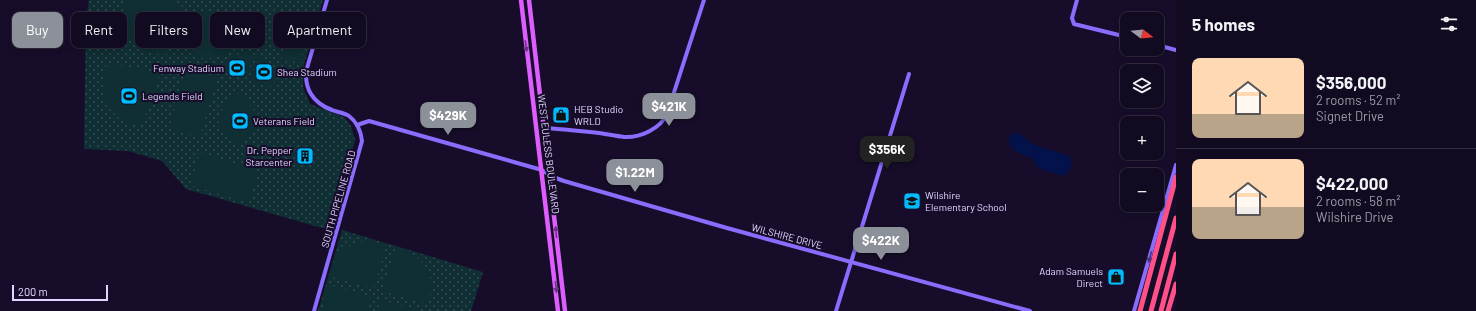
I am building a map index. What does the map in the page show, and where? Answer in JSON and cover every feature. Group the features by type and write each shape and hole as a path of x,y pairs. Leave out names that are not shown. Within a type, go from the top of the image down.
{"highway":[{"path":"1140,311 1176,177"},
{"path":"1151,311 1176,218"},
{"path":"1161,311 1176,254"},
{"path":"1147,311 1162,269"},
{"path":"1170,311 1176,284"},
{"path":"1170,311 1176,292"}],"main road":[{"name":"WEST EULESS BOULEVARD","path":"521,0 558,311"},
{"name":"WEST EULESS BOULEVARD","path":"529,0 565,311"}],"street":[{"path":"327,0 305,77 307,86 318,103 348,115 357,124 368,121 542,170"},
{"path":"544,128 601,133 624,137 633,137 656,128 665,120 668,114 704,0"},
{"path":"1077,0 1072,18 1076,25 1120,35"},
{"path":"1164,46 1176,50"},
{"path":"836,311 908,74"},
{"name":"SOUTH PIPELINE ROAD","path":"314,311 361,146 361,135 357,124"},
{"path":"1134,311 1176,165"},
{"name":"WILSHIRE DRIVE","path":"542,170 550,176 649,206 1030,311"}],"green space":[{"path":"89,0 323,0 319,12 273,12 273,48 309,48 304,65 303,87 310,104 344,117 351,126 355,140 329,230 186,189 162,161 128,151 84,149 86,48 127,48 127,12 87,12"},
{"path":"127,0 167,0 181,4 182,6 180,12 135,12 135,46 127,36 127,12 124,12"},
{"path":"206,11 210,12 210,48 235,48 220,57 202,58 192,56 194,48 202,48 202,20"},
{"path":"138,48 169,48 167,54 152,53"},
{"path":"283,48 300,48 303,62 284,61 282,59"},
{"name":"Fenway Stadium","path":"245,53 253,55 247,77 244,78 223,72 230,59 236,55"},
{"name":"Shea Stadium","path":"257,56 267,61 273,68 275,77 273,87 252,81 251,79"},
{"name":"Legends Field","path":"107,64 138,68 156,74 159,79 153,99 140,126 119,118 112,112 107,104 103,86"},
{"path":"186,69 217,78 200,137 169,128"},
{"name":"Veterans Field","path":"239,93 262,119 262,124 237,146 222,130 218,118 226,103"},
{"path":"200,153 258,172 248,203 190,185"},
{"path":"342,230 483,272 471,311 318,311"},
{"path":"367,241 387,244 374,287 372,288 329,276 334,262 342,252 353,244"},
{"path":"396,246 414,255 426,268 431,284 428,304 385,292 383,290"},
{"path":"327,284 370,297 371,299 368,311 324,311 324,296"},
{"path":"382,300 420,311 377,311 380,301"}],"shaded area":[{"path":"1014,133 1038,146 1070,157 1071,166 1069,171 1062,176 1038,168 1032,158 1013,149 1009,142 1009,138"}],"place":[{"name":"Fenway Stadium","path":"237,68"},
{"name":"Shea Stadium","path":"264,72"},
{"name":"Legends Field","path":"129,96"},
{"name":"HEB Studio WRLD","path":"561,115"},
{"name":"Veterans Field","path":"240,121"},
{"name":"Dr. Pepper Starcenter","path":"305,156"},
{"name":"Wilshire Elementary School","path":"912,201"},
{"name":"Adam Samuels Direct","path":"1116,277"}]}
